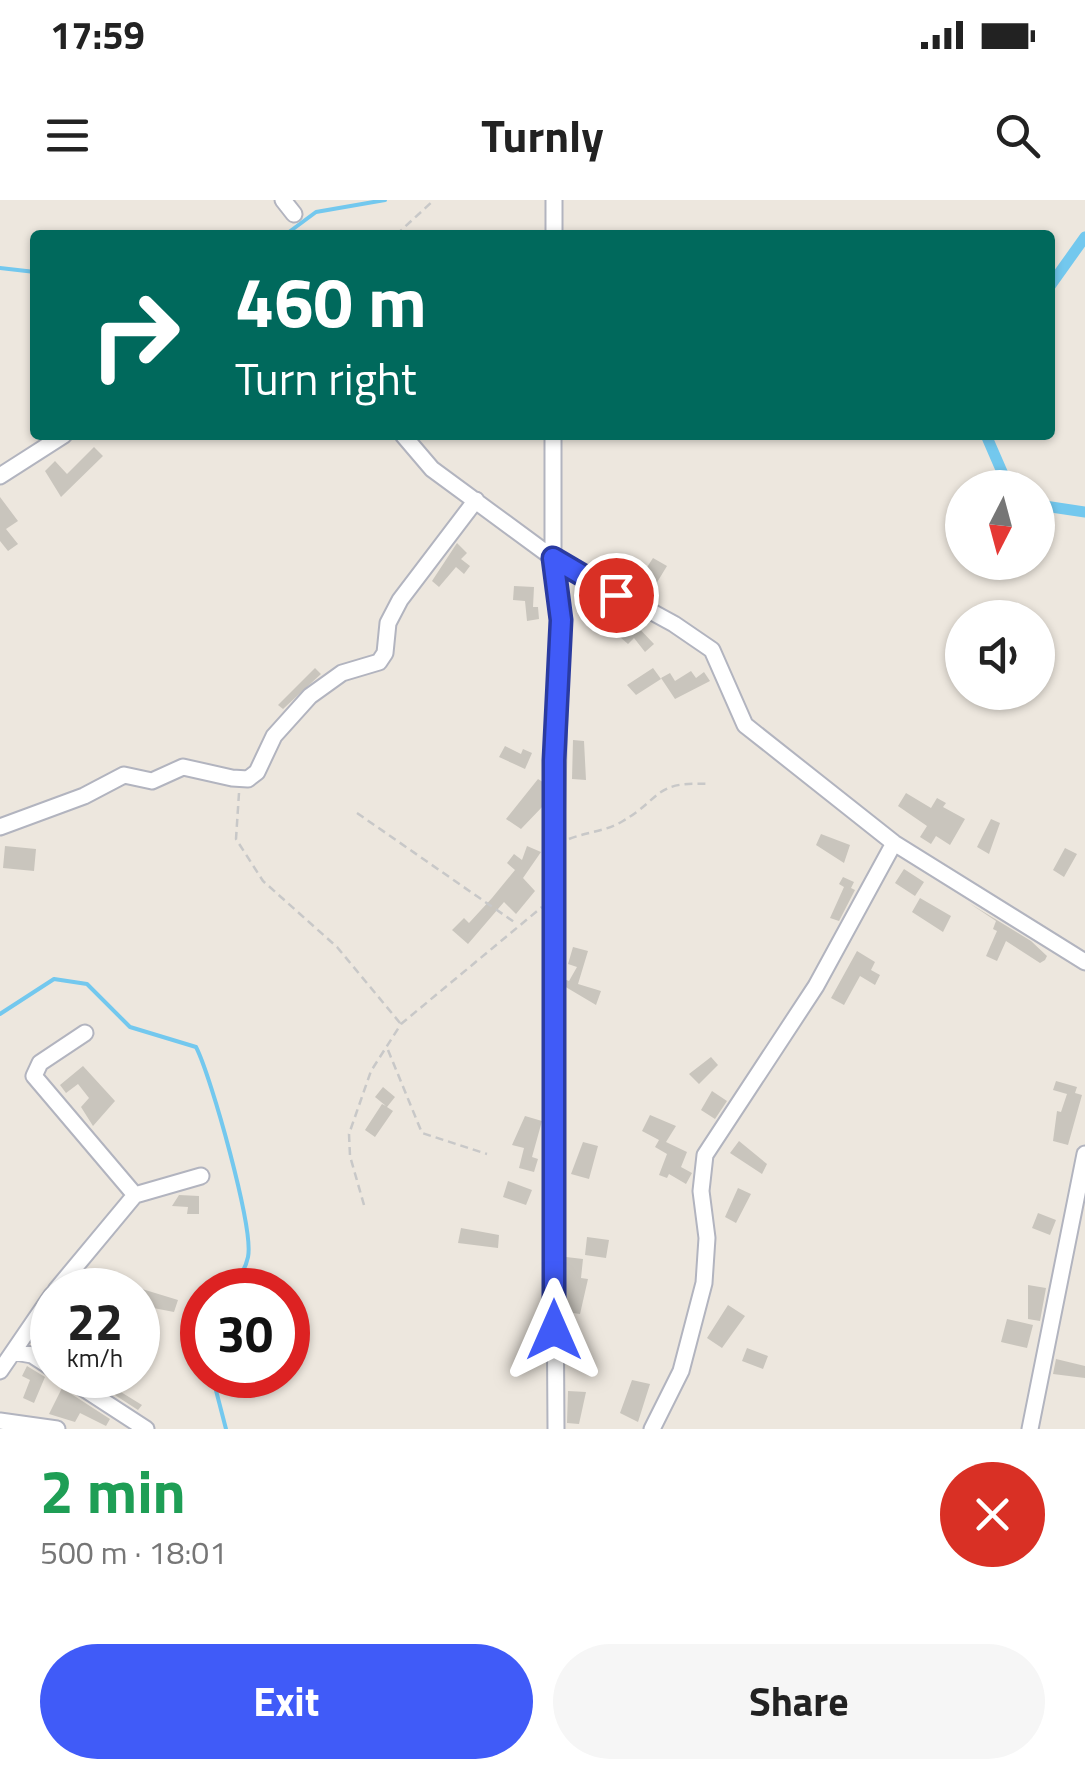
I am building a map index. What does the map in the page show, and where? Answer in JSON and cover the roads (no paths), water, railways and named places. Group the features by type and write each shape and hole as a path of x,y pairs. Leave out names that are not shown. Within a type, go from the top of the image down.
{"street":[{"path":"283,200 294,214"},
{"path":"554,200 554,230"},
{"path":"0,476 56,440"},
{"path":"407,440 432,468 553,558 674,624 712,650 745,725 894,843 1085,962"},
{"path":"553,440 553,558 561,620 554,844 556,1429"},
{"path":"0,827 84,796 124,775 152,780 183,767 248,779 257,772 274,736 310,696 342,673 378,662 400,600 476,500"},
{"path":"652,1429 681,1372 704,1283 706,1238 701,1191 705,1155 816,986 894,843"},
{"path":"86,1033 40,1062 34,1076 135,1195"},
{"path":"1030,1429 1085,1154"},
{"path":"74,1268 135,1195 201,1176"},
{"path":"0,1371 30,1330"},
{"path":"16,1352 30,1355"},
{"path":"98,1398 146,1429"},
{"path":"0,1421 57,1429"}],"waterway":[{"path":"292,230 316,212 385,200"},
{"path":"1055,279 1085,237"},
{"path":"0,268 30,271"},
{"path":"988,440 1001,470"},
{"path":"1055,508 1085,512"},
{"path":"0,1014 54,979 87,984 130,1027 196,1047 230,1152 245,1216 248,1257 244,1268"},
{"path":"218,1398 226,1429"}]}
